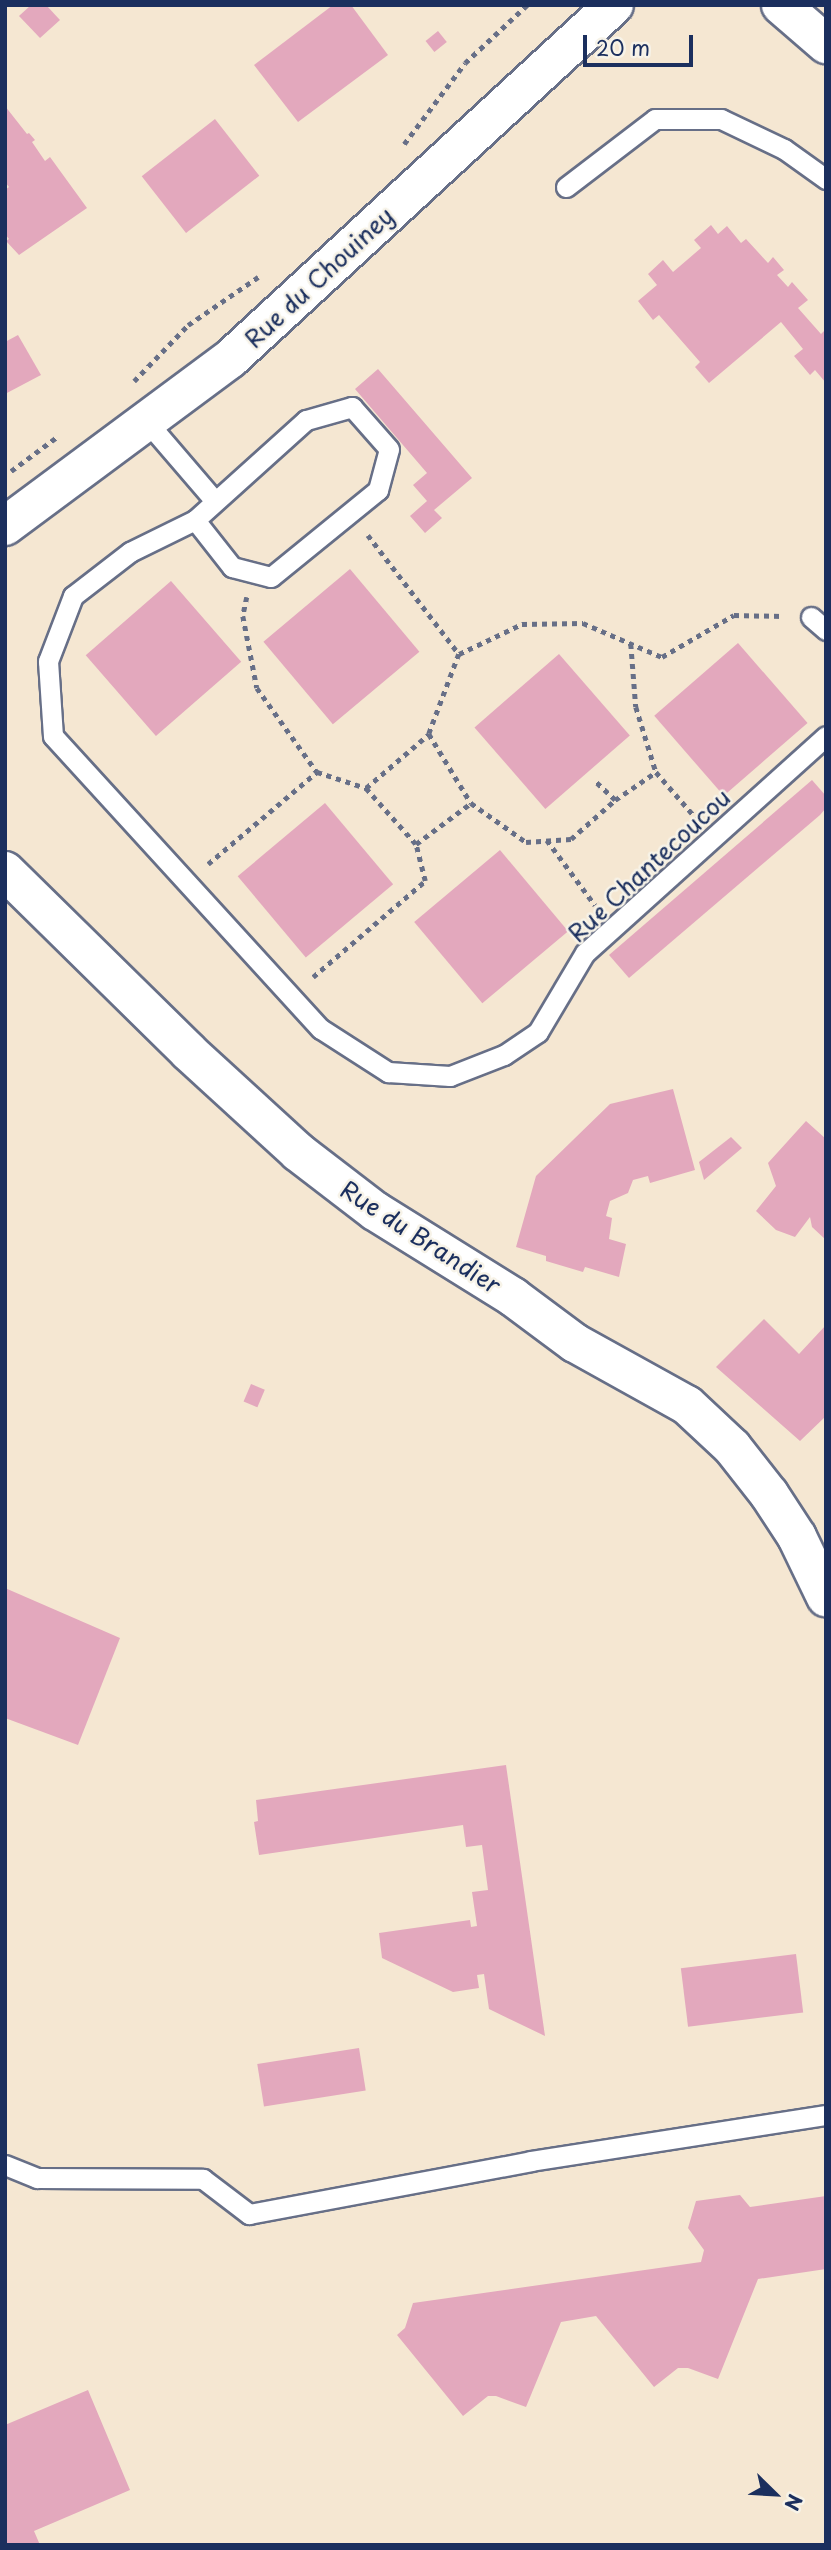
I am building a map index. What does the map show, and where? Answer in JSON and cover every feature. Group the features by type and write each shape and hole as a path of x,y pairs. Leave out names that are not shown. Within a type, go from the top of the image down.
{"street":[{"name":"Rue du Chouiney","path":"5,526 148,423 230,359 614,5"},
{"path":"781,5 826,44"},
{"name":"Rue du Brandier","path":"5,871 189,1052 298,1152 375,1211 513,1297 575,1343 687,1405 732,1447 769,1494 797,1538 826,1597"}],"lane":[{"path":"566,187 654,119 721,118 784,149 826,179"},
{"path":"352,407 389,449 378,490 271,577 232,567 195,520 214,500 306,419 352,407"},
{"path":"148,423 214,500"},
{"name":"Rue Chantecoucou","path":"195,520 130,552 73,596 48,661 53,737 321,1029 388,1072 450,1076 504,1055 538,1032 586,953 826,736"},
{"path":"5,2165 37,2178 204,2179 248,2214 531,2161 826,2115"}],"path":[{"path":"402,146 464,63 527,5"},
{"path":"126,391 149,362 188,325 260,276"},
{"path":"5,477 20,462 64,433"},
{"path":"350,512 459,654"},
{"path":"254,573 243,616 257,688 317,772 366,788 416,844 425,881 291,996"},
{"path":"366,788 429,734 459,654 522,624 583,623 662,656 734,615 819,623"},
{"path":"631,644 636,707 656,772 713,837"},
{"path":"429,734 471,803 526,842 571,839 615,800 656,772"},
{"path":"186,882 317,772"},
{"path":"596,782 615,800"},
{"path":"416,844 471,803"},
{"path":"547,840 613,928"}],"building":[{"path":"31,5 46,5 60,20 40,38 19,16"},
{"path":"333,5 351,5 388,55 298,122 254,65"},
{"path":"438,31 447,42 434,52 426,41"},
{"path":"5,106 35,140 32,142 45,161 50,157 87,208 19,255 6,241 9,239 5,234 5,190 9,187 5,182"},
{"path":"215,119 259,176 186,233 142,176"},
{"path":"711,225 718,234 727,226 741,243 746,239 768,263 773,257 784,270 777,275 788,287 792,282 808,300 798,308 821,334 826,329 826,383 815,370 810,375 794,356 803,349 781,322 709,383 695,367 700,362 659,315 653,320 638,301 657,285 648,274 663,260 673,272 701,248 694,240"},
{"path":"18,335 41,375 5,394 5,342"},
{"path":"378,369 472,478 434,510 442,518 425,533 410,516 427,501 413,485 427,473 355,389"},
{"path":"350,569 419,652 333,724 263,642"},
{"path":"171,581 241,662 156,736 86,655"},
{"path":"738,643 808,723 724,796 654,716"},
{"path":"559,654 630,736 545,809 474,727"},
{"path":"812,780 826,796 826,808 820,815 629,978 609,955"},
{"path":"325,803 393,884 306,957 238,876"},
{"path":"500,850 568,931 482,1003 414,922"},
{"path":"673,1089 695,1170 650,1183 648,1176 633,1180 628,1193 610,1201 606,1216 612,1218 609,1239 626,1244 619,1277 585,1267 583,1272 546,1261 546,1256 516,1247 536,1176 610,1104"},
{"path":"806,1121 826,1139 826,1240 812,1227 810,1217 795,1237 776,1230 756,1211 776,1186 768,1163"},
{"path":"731,1137 742,1148 704,1180 699,1162"},
{"path":"764,1319 799,1354 826,1325 826,1416 800,1441 716,1367"},
{"path":"251,1384 265,1390 257,1407 244,1401"},
{"path":"5,1588 120,1638 78,1745 5,1718"},
{"path":"506,1765 545,2036 489,2009 484,1974 477,1975 479,1988 453,1992 382,1958 379,1933 470,1920 471,1927 477,1926 472,1892 488,1890 482,1845 466,1847 463,1825 259,1855 254,1822 258,1821 256,1800"},
{"path":"796,1954 803,2013 688,2027 681,1968"},
{"path":"359,2048 366,2090 264,2107 257,2064"},
{"path":"740,2195 750,2207 826,2196 826,2269 758,2279 718,2379 688,2368 678,2368 654,2387 596,2316 561,2322 526,2407 496,2396 488,2396 463,2416 397,2335 405,2328 413,2303 701,2262 704,2250 688,2228 696,2201"},
{"path":"88,2390 130,2490 34,2531 40,2545 5,2545 5,2425"}]}
